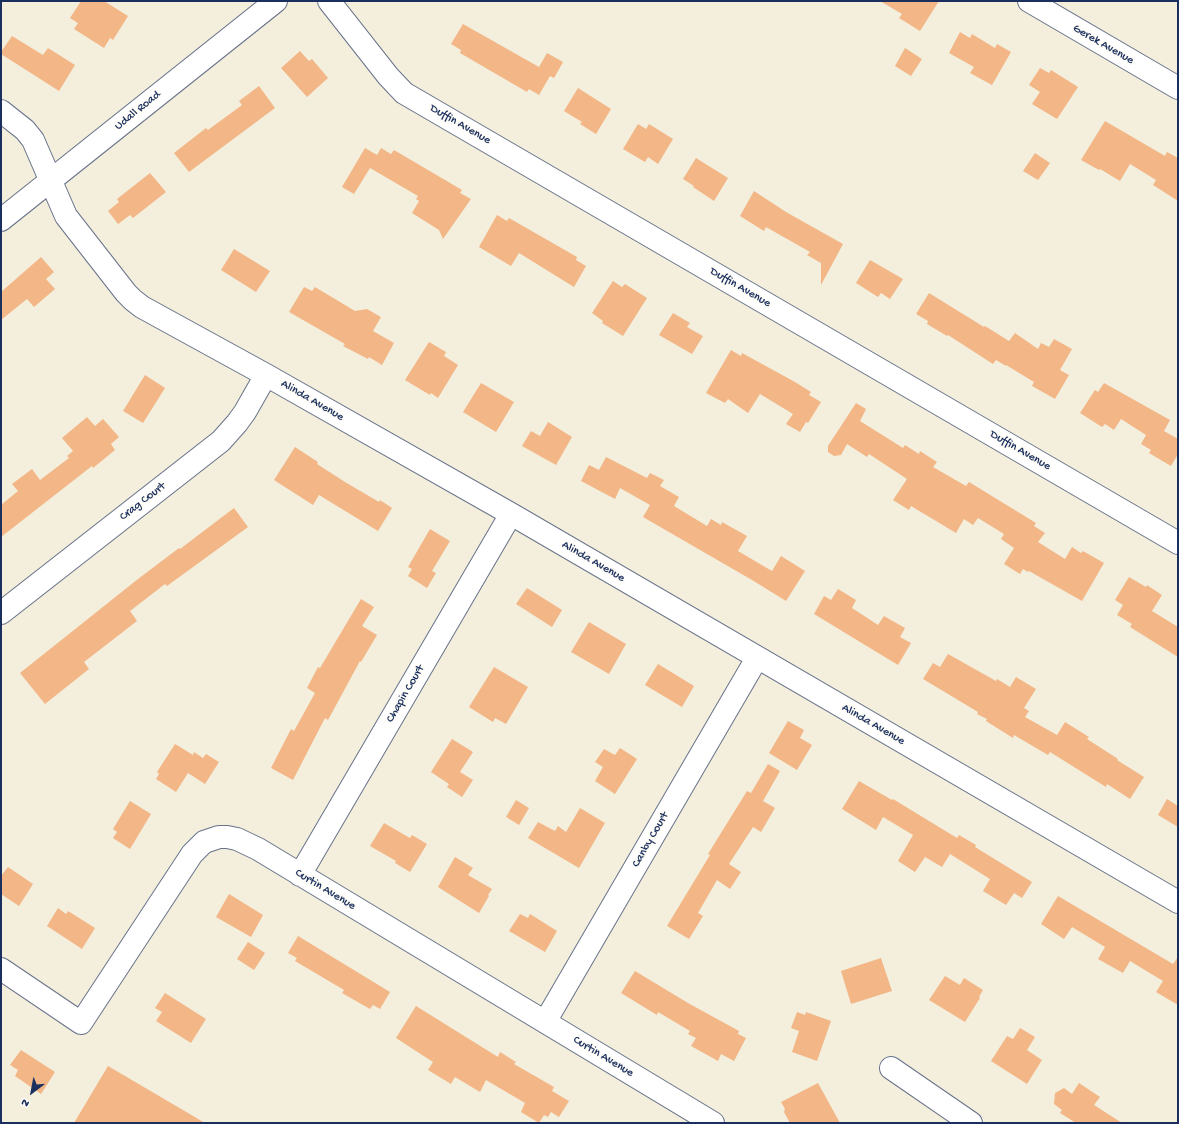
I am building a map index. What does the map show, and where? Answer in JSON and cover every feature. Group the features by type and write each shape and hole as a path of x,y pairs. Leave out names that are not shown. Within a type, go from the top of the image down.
{"street":[{"name":"Udall Road","path":"1,220 276,1"},
{"name":"Duffin Avenue","path":"329,1 388,76 404,93 1178,543"},
{"name":"Gerek Avenue","path":"1029,1 1178,88"},
{"name":"Alinda Avenue","path":"1,112 21,126 33,140 66,216 133,300 153,313 266,375 511,514 1178,902"},
{"name":"Crag Court","path":"1,613 221,441 237,423 266,375"},
{"name":"Chapin Court","path":"300,875 511,514"},
{"name":"Canby Court","path":"545,1022 757,658"},
{"name":"Curtin Avenue","path":"1,969 80,1023 187,861 198,847 204,842 219,837 237,839 258,849 713,1123"},
{"path":"891,1068 971,1123"}],"building":[{"path":"81,1 104,1 128,16 113,40 110,38 104,48 74,29 78,23 70,18"},
{"path":"880,1 939,1 920,31 899,18 902,14"},
{"path":"463,24 539,67 547,53 563,62 554,78 550,76 539,95 529,89 527,92 460,53 461,50 451,44"},
{"path":"960,32 970,38 972,34 995,48 997,44 1011,52 992,85 970,73 974,67 949,53"},
{"path":"12,36 43,55 48,48 75,65 59,91 1,54"},
{"path":"905,48 922,59 911,76 895,66"},
{"path":"300,51 309,61 312,59 328,78 307,97 281,68"},
{"path":"1040,68 1049,73 1051,70 1078,87 1057,119 1032,104 1040,92 1029,85"},
{"path":"259,86 275,108 189,172 174,153 206,128 208,130 242,105 239,101"},
{"path":"578,88 611,109 596,134 580,124 582,122 564,111"},
{"path":"1105,121 1165,156 1167,152 1178,158 1178,201 1153,185 1156,180 1130,164 1120,181 1081,160"},
{"path":"638,124 646,129 649,124 673,139 658,164 648,157 645,162 623,149"},
{"path":"365,148 377,155 381,148 391,154 394,150 462,190 460,193 471,199 443,239 439,230 412,213 419,201 416,199 418,196 370,168 354,194 342,187"},
{"path":"1035,153 1050,163 1038,180 1023,171"},
{"path":"696,158 728,178 714,201 683,179"},
{"path":"150,173 166,192 133,218 130,215 118,224 108,211 119,202 117,199"},
{"path":"754,191 786,212 843,244 821,285 821,263 807,255 810,252 766,227 764,231 740,216"},
{"path":"497,215 507,221 509,218 577,257 576,260 586,266 574,287 519,253 511,266 479,247"},
{"path":"234,249 270,271 256,292 221,270"},
{"path":"41,257 54,272 46,279 55,289 34,307 27,299 1,320 1,292"},
{"path":"870,260 903,279 890,299 881,293 878,297 856,283"},
{"path":"613,281 622,287 625,284 647,298 623,336 602,323 603,321 592,313"},
{"path":"304,287 312,291 315,287 355,311 367,309 381,317 373,331 394,343 382,365 369,357 368,359 343,346 345,344 289,312"},
{"path":"929,293 1009,341 1015,333 1038,349 1041,343 1049,347 1054,339 1072,349 1060,370 1069,375 1055,399 1032,386 1034,382 1006,365 996,360 993,364 948,335 947,336 927,324 928,321 916,314"},
{"path":"673,313 690,323 687,327 703,336 692,354 659,335"},
{"path":"429,342 446,352 444,356 458,365 438,398 405,380"},
{"path":"731,350 741,356 742,353 795,382 811,392 809,395 821,402 808,423 806,422 800,432 786,424 793,414 760,394 748,413 728,399 725,403 706,393"},
{"path":"145,375 165,388 143,423 123,411"},
{"path":"481,383 514,402 496,432 463,412"},
{"path":"1104,383 1170,420 1164,431 1178,439 1178,454 1171,466 1149,453 1151,450 1141,444 1146,435 1121,419 1114,430 1105,424 1102,427 1080,413 1095,390 1098,392"},
{"path":"856,403 866,409 860,421 903,448 905,445 919,454 920,451 937,462 933,467 966,486 969,482 1036,523 1034,526 1045,533 1038,542 1065,559 1072,547 1081,553 1083,551 1104,563 1082,601 1029,571 1028,572 1023,569 1020,574 1004,564 1014,548 1001,539 1004,534 978,518 973,525 964,519 956,533 911,506 909,510 893,500 907,479 869,454 867,457 847,444 841,455 834,456 828,452 828,446"},
{"path":"87,417 95,426 103,419 119,437 111,444 115,450 93,468 92,466 1,537 1,505 18,491 12,484 32,469 40,480 69,458 67,456 73,451 62,438"},
{"path":"548,422 572,437 556,465 522,446 531,431 540,436"},
{"path":"295,447 318,462 317,464 345,482 392,508 378,531 319,495 313,505 274,480"},
{"path":"606,457 647,478 650,473 664,480 660,486 679,497 674,506 707,526 711,519 721,525 722,522 747,536 738,551 772,571 781,556 805,571 786,601 643,517 650,505 620,488 615,499 581,481 589,465 599,470"},
{"path":"234,508 248,527 167,586 165,584 130,611 137,621 84,662 89,669 45,704 20,673 138,579"},
{"path":"430,529 450,541 432,571 436,573 427,588 408,576 412,569 408,567"},
{"path":"1129,577 1146,587 1147,585 1162,595 1152,611 1178,627 1178,657 1130,627 1132,624 1117,615 1123,605 1115,600"},
{"path":"527,588 562,610 552,627 516,604"},
{"path":"838,589 856,600 852,608 878,625 884,616 905,628 900,637 911,643 898,665 814,614 824,596 831,600"},
{"path":"361,599 374,607 362,626 377,635 361,662 360,661 328,720 325,718 293,780 271,768 291,729 294,731 315,693 307,688 318,667 320,668"},
{"path":"589,622 626,644 609,674 571,652"},
{"path":"948,654 996,681 997,679 1010,687 1016,677 1036,689 1024,708 1029,711 1025,717 1057,735 1065,722 1089,737 1087,739 1118,759 1117,760 1144,777 1130,799 1107,784 1106,787 1050,752 1048,755 1014,735 1013,738 986,721 987,719 977,714 978,712 923,679 933,663 940,667"},
{"path":"658,664 694,686 682,707 645,685"},
{"path":"494,667 528,687 506,724 495,718 493,722 469,707"},
{"path":"788,721 804,730 800,738 812,745 797,770 769,753"},
{"path":"452,739 473,752 460,772 473,780 462,797 447,787 449,784 431,772"},
{"path":"175,744 193,755 194,752 203,758 206,754 219,762 205,784 188,773 176,792 156,779 159,774 157,772"},
{"path":"620,748 637,759 615,794 595,781 603,767 595,762 604,749 615,755"},
{"path":"768,764 780,771 763,801 775,808 761,832 753,827 729,864 741,872 730,889 717,880 698,913 703,916 689,939 667,926 710,855 708,854 747,791 751,793"},
{"path":"859,781 892,800 893,799 957,838 959,835 976,845 975,847 1032,882 1022,898 1014,893 1006,905 983,891 990,879 950,854 942,867 925,857 915,872 898,861 913,835 883,817 876,830 842,809"},
{"path":"1167,799 1178,806 1178,827 1158,815"},
{"path":"516,800 529,808 519,825 506,817"},
{"path":"130,801 151,814 130,849 113,838 117,832 113,829"},
{"path":"580,808 605,823 579,868 528,838 538,822 555,831 558,826 566,832"},
{"path":"384,823 410,838 412,835 427,844 410,872 395,863 396,861 370,846"},
{"path":"455,857 473,868 468,875 492,889 479,913 438,887"},
{"path":"8,867 33,884 19,906 1,894 1,876"},
{"path":"229,894 263,915 251,937 216,917"},
{"path":"1058,896 1173,964 1178,957 1178,1005 1156,992 1163,981 1130,961 1123,973 1098,959 1105,947 1072,927 1064,939 1041,924"},
{"path":"58,908 66,914 68,911 95,928 82,949 47,926"},
{"path":"520,914 528,918 530,914 557,931 545,952 509,931"},
{"path":"298,936 390,992 380,1009 373,1005 370,1009 342,993 344,990 295,961 297,958 288,953"},
{"path":"248,942 265,953 254,970 237,959"},
{"path":"881,958 892,991 851,1004 841,971"},
{"path":"635,971 688,1003 739,1031 738,1034 746,1038 734,1061 721,1054 718,1061 691,1046 696,1038 688,1034 690,1031 658,1012 657,1015 621,993"},
{"path":"945,976 960,985 964,978 983,990 979,997 980,998 965,1022 929,1000"},
{"path":"165,993 206,1019 191,1043 156,1021 162,1012 155,1008"},
{"path":"416,1006 498,1057 500,1052 516,1062 514,1064 554,1087 552,1091 569,1101 559,1117 551,1112 548,1117 544,1115 539,1123 521,1112 525,1103 486,1080 480,1092 455,1077 451,1084 428,1070 433,1062 396,1038"},
{"path":"797,1012 805,1015 806,1012 831,1021 817,1061 792,1052 799,1031 791,1028"},
{"path":"1020,1028 1035,1037 1027,1050 1042,1060 1027,1084 991,1061 1007,1036 1013,1039"},
{"path":"21,1050 55,1072 41,1094 15,1076 18,1070 10,1065"},
{"path":"108,1066 205,1123 74,1123"},
{"path":"818,1083 840,1123 790,1123 781,1102"},
{"path":"1079,1083 1100,1097 1094,1105 1122,1123 1076,1123 1060,1113 1062,1110 1054,1104 1055,1093 1064,1088 1072,1094"}]}
